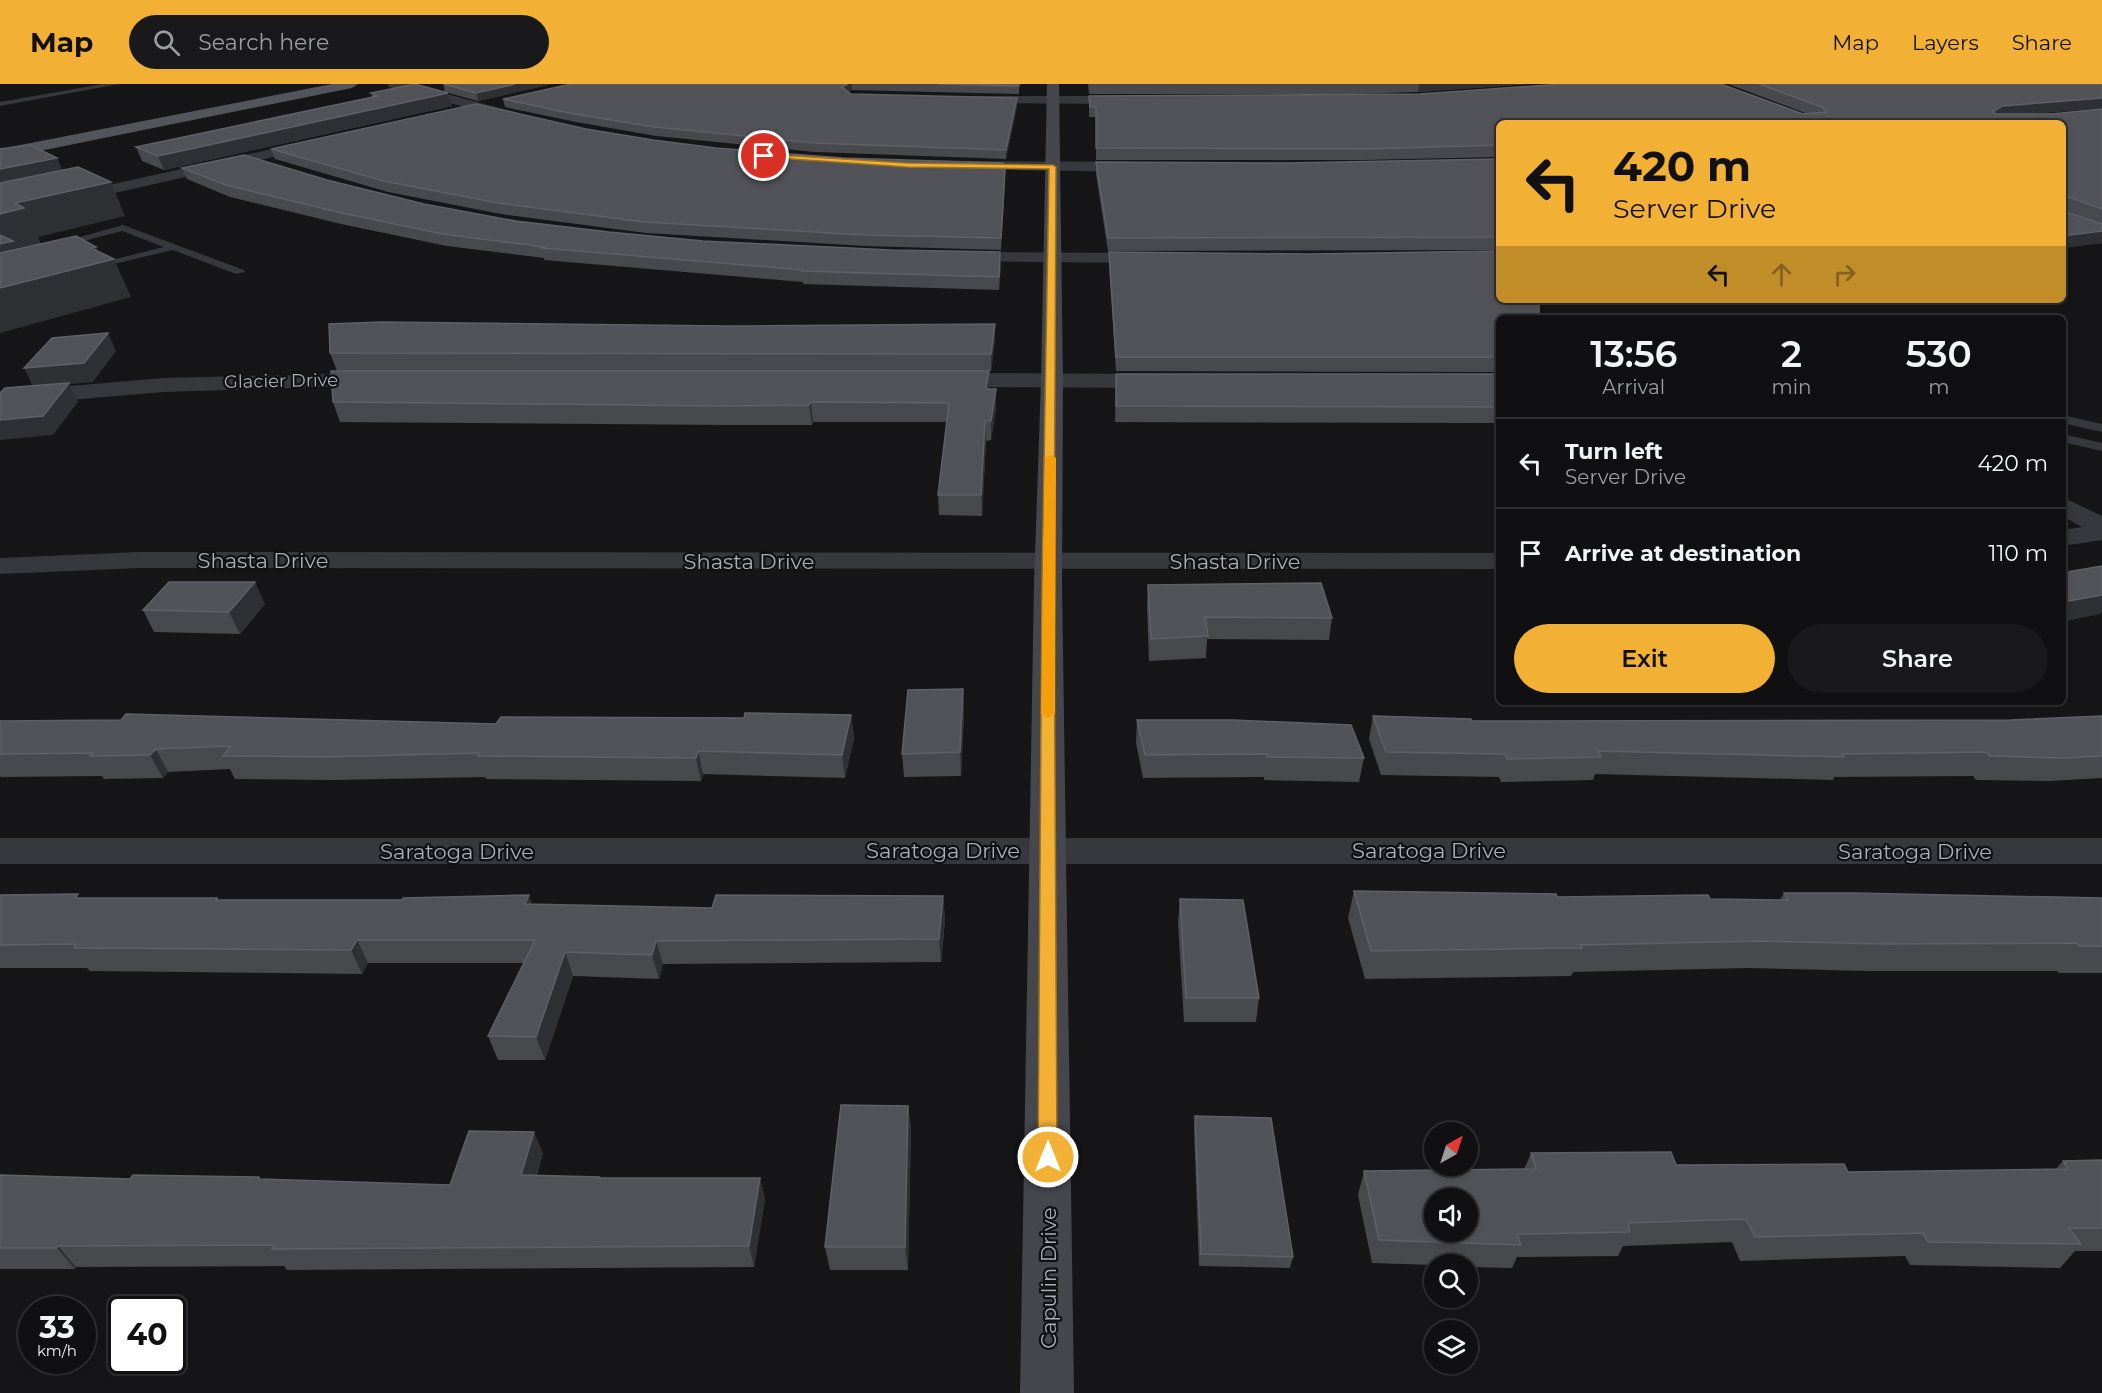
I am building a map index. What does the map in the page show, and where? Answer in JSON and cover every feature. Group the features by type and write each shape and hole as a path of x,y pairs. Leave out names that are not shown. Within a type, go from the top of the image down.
{"main road":[{"path":"2,145 296,84"},
{"path":"2,145 352,84"}],"street":[{"path":"394,84 524,119"},
{"name":"Capulin Drive","path":"1047,1393 1048,561 1052,381 1053,84"},
{"path":"450,113 511,99"},
{"path":"958,100 1148,100"},
{"path":"0,214 326,140"},
{"path":"248,158 279,169"},
{"path":"946,166 1158,167"},
{"path":"934,256 1170,258"},
{"name":"Glacier Drive","path":"0,399 163,385 395,380"},
{"path":"921,380 1181,381"},
{"path":"2066,507 2102,527"},
{"path":"2066,537 2102,532"},
{"name":"Shasta Drive","path":"0,566 140,560 1496,561"},
{"name":"Saratoga Drive","path":"0,851 2102,851"}],"lane":[{"path":"0,104 115,84"},
{"path":"22,100 50,87"},
{"path":"90,181 107,190"},
{"path":"48,247 123,228 240,272"},
{"path":"82,271 174,247"},
{"path":"2066,420 2102,428"},
{"path":"2066,439 2102,447"}],"building":[{"path":"415,84 448,93 158,156 136,147 378,96 371,93"},
{"path":"444,84 515,84 476,93"},
{"path":"571,84 848,84 842,87 851,94 1017,98 1006,150 814,143 655,127 574,114 503,99"},
{"path":"938,84 1019,84 1019,86"},
{"path":"1563,84 1721,84 1803,114 1826,112 1822,107 1759,84 2102,84 2102,98 2002,106 1993,112 1996,114 2051,114 2102,109 2102,209 2069,197 2066,200 2066,120 1496,120 1496,145 1365,149 1096,148 1096,107 1090,107 1089,96 1420,94"},
{"path":"476,104 586,129 716,148 842,158 1003,163 1002,170 1005,170 1001,238 865,235 644,222 498,203 384,181 271,149"},
{"path":"30,145 57,158 0,169 0,149"},
{"path":"244,155 327,180 424,204 516,221 703,241 891,250 1000,252 999,277 802,271 542,248 544,247 443,234 337,212 226,185 182,168"},
{"path":"1496,159 1496,237 1108,238 1096,162 1286,163"},
{"path":"78,167 111,182 15,203 24,208 0,214 0,183"},
{"path":"2066,200 2067,212 2102,224 2102,231 2066,236"},
{"path":"0,235 13,241 0,244"},
{"path":"76,236 96,247 91,248 114,259 0,288 0,253"},
{"path":"1496,251 1496,303 1539,303 1539,315 1496,315 1496,357 1116,357 1109,252 1308,254"},
{"path":"382,322 726,326 995,324 991,354 330,353 329,324"},
{"path":"108,333 84,363 24,368 52,338"},
{"path":"331,371 989,371 986,389 996,389 991,421 985,421 981,495 938,495 949,403 811,402 809,405 724,406 333,402"},
{"path":"1116,374 1496,374 1496,407 1116,406"},
{"path":"69,383 43,416 0,420 0,393 5,388"},
{"path":"2102,566 2102,595 2066,601 2066,572"},
{"path":"169,582 255,582 229,612 143,610"},
{"path":"1321,583 1332,618 1205,617 1208,636 1151,639 1148,585"},
{"path":"963,689 960,752 902,754 908,690"},
{"path":"745,713 851,715 842,755 698,751 696,758 478,756 479,753 325,757 223,756 231,746 156,749 150,755 0,754 0,721 121,720 126,714 496,724 501,717 744,718"},
{"path":"1373,716 1471,719 1472,721 2011,720 2102,716 2102,756 2064,758 1990,756 1986,752 1842,754 1844,757 1598,751 1601,757 1507,759 1505,754 1386,752"},
{"path":"1137,720 1233,720 1351,725 1364,758 1267,757 1267,754 1145,755"},
{"path":"1354,891 1556,894 1557,897 1708,895 1710,899 1788,900 1784,893 2102,898 2102,946 2079,946 2077,943 1884,944 1762,941 1580,945 1582,948 1371,951"},
{"path":"78,894 75,898 217,898 216,900 402,900 403,898 529,895 525,904 712,908 716,895 943,896 939,939 656,941 652,955 565,952 536,1037 488,1036 535,940 357,940 351,950 74,948 76,944 0,945 0,895"},
{"path":"1180,899 1243,900 1259,998 1186,998"},
{"path":"841,1105 908,1106 905,1247 825,1247"},
{"path":"1195,1116 1271,1118 1293,1257 1201,1254"},
{"path":"469,1131 534,1132 521,1175 598,1178 760,1178 749,1246 272,1249 274,1245 0,1248 0,1175 130,1179 133,1175 259,1177 259,1179 450,1185"},
{"path":"1671,1152 1676,1165 1844,1164 1848,1172 2068,1169 2063,1161 2102,1160 2102,1228 2069,1228 2081,1244 1928,1242 1923,1233 1755,1237 1746,1219 1628,1223 1630,1232 1517,1234 1521,1245 1436,1242 1478,1242 1478,1188 1424,1188 1424,1242 1379,1240 1364,1171 1424,1170 1424,1176 1478,1176 1478,1170 1536,1169 1531,1153"}],"slow traffic":[{"path":"1048,714 1051,458"}],"route":[{"path":"764,156 907,165 1053,167 1048,584 1048,1157"}]}
